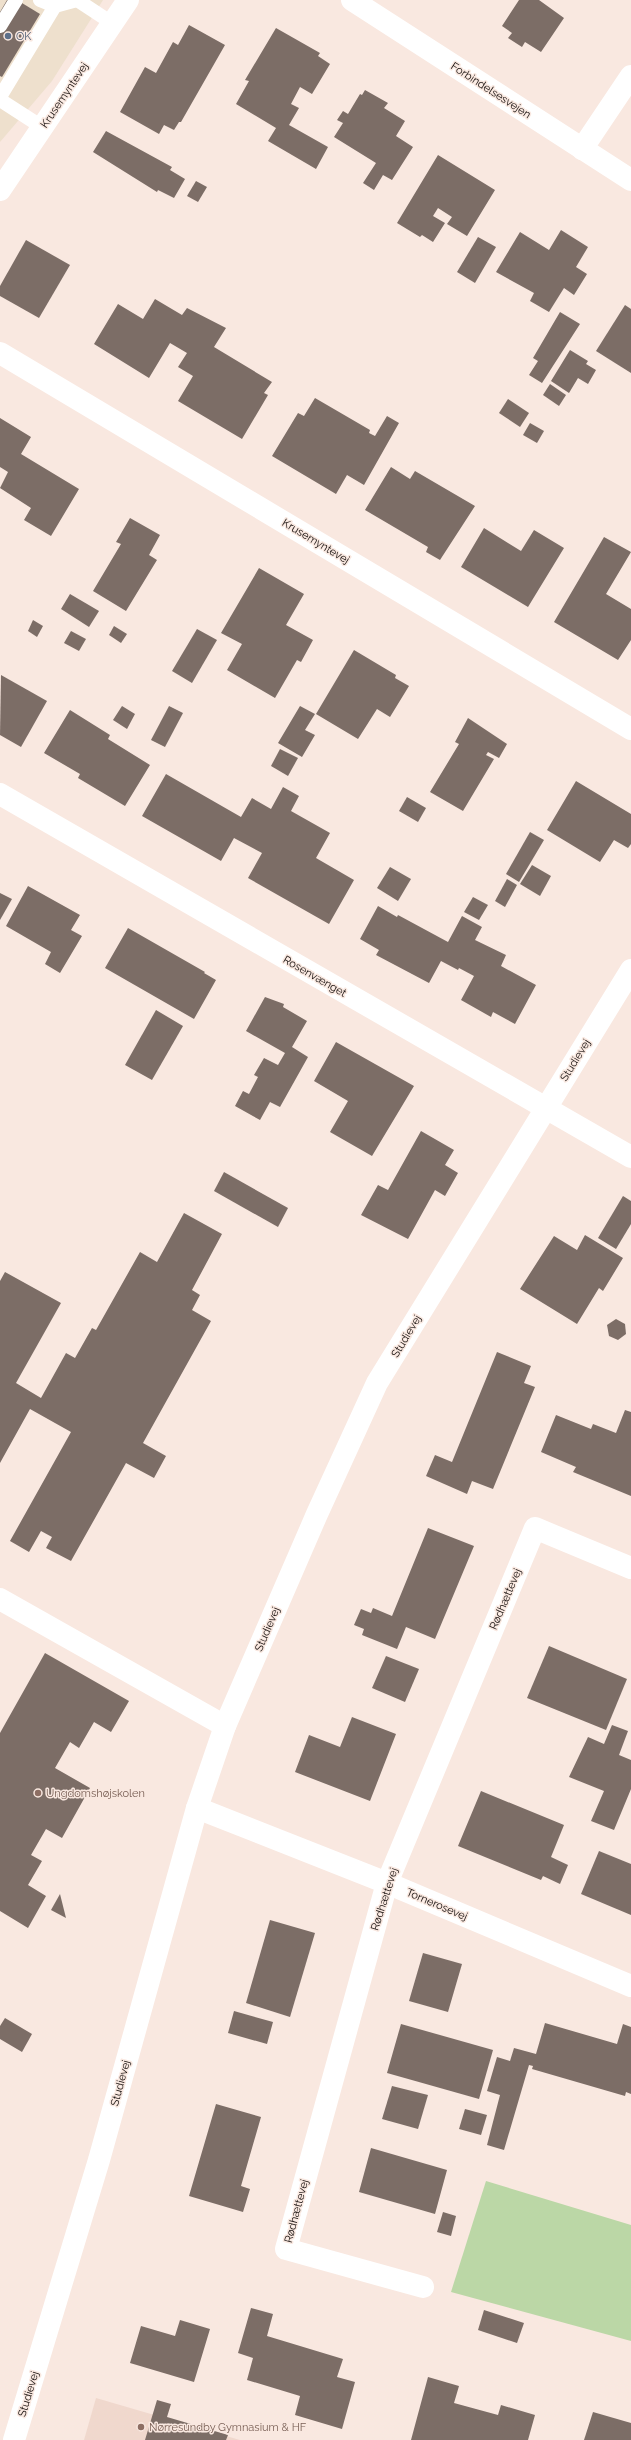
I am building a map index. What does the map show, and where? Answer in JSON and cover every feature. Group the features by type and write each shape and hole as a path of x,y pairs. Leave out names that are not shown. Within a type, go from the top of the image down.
{"street":[{"name":"Krusemyntevej","path":"0,190 128,0"},
{"name":"Forbindelsesvejen","path":"352,0 631,180"},
{"path":"582,149 631,76"},
{"name":"Krusemyntevej","path":"0,353 631,729"},
{"name":"Rosenvænget","path":"0,794 631,1157"},
{"name":"Studievej","path":"14,2440 99,2160 197,1808 225,1726 317,1514 377,1383 631,970"},
{"name":"Rødhættevej","path":"423,2287 286,2249 387,1883 535,1528 631,1568"},
{"path":"0,1599 225,1726"},
{"name":"Tornerosevej","path":"197,1808 387,1883 631,1986"}],"lane":[{"path":"0,26 16,0"},
{"path":"40,0 54,6 77,0 112,23"},
{"path":"0,97 54,6"},
{"path":"0,100 42,128"}],"shaded area":[{"path":"0,0 103,0 52,81 0,142"},
{"name":"Nørresundby Gymnasium & HF","path":"96,2398 240,2440 84,2440"}],"green space":[{"path":"486,2181 631,2225 631,2341 451,2292"}],"building":[{"path":"7,0 17,0 40,14 2,77 0,76 0,12"},
{"path":"519,0 539,0 564,18 541,52 525,42 522,47 508,38 512,33 502,26"},
{"path":"189,25 225,45 181,122 179,122 174,130 164,125 159,134 120,112 145,67 156,73 173,42 178,45"},
{"path":"276,28 320,53 318,56 330,64 312,94 300,87 291,104 299,108 289,125 328,147 316,169 268,141 276,128 236,104 249,81 245,80"},
{"path":"365,90 388,103 384,108 405,121 396,136 413,147 392,180 383,175 374,190 363,183 376,163 334,137 343,123 337,120 343,111 348,114 360,94 362,95"},
{"path":"106,131 172,167 170,170 185,179 174,198 158,190 157,192 93,152"},
{"path":"438,155 495,190 467,236 447,224 452,217 438,208 433,216 445,223 433,242 422,235 420,237 397,223"},
{"path":"196,181 207,187 198,202 187,196"},
{"path":"561,230 588,247 576,267 587,274 574,295 564,288 549,312 530,301 534,293 496,272 520,232 549,250"},
{"path":"478,237 496,247 475,283 457,272"},
{"path":"26,240 70,265 39,318 0,296 0,286"},
{"path":"155,299 182,315 187,308 226,328 214,347 272,382 264,393 268,395 242,439 178,401 193,376 178,367 187,353 170,343 149,378 94,344 118,304 143,319"},
{"path":"625,305 631,309 631,373 596,351"},
{"path":"560,312 580,324 542,383 529,375 538,361 533,358"},
{"path":"570,350 588,361 586,364 596,370 588,384 578,378 569,393 551,381"},
{"path":"550,384 566,395 559,406 543,395"},
{"path":"315,398 370,430 369,433 375,436 387,416 399,423 364,485 347,475 336,494 272,456 298,413 304,416"},
{"path":"508,399 529,413 520,427 499,413"},
{"path":"0,418 31,437 21,454 79,489 51,536 24,520 31,508 0,488 8,472 0,467"},
{"path":"530,423 544,431 537,443 523,435"},
{"path":"391,467 410,479 415,471 475,506 440,560 426,552 428,547 365,510"},
{"path":"130,518 160,535 149,555 157,560 126,611 93,591 121,544 116,542"},
{"path":"484,528 521,551 534,530 564,548 528,607 461,567"},
{"path":"604,537 631,552 606,594 631,609 631,640 618,660 554,622"},
{"path":"259,568 304,594 286,625 313,640 301,662 297,660 275,698 227,670 242,644 221,633"},
{"path":"70,594 99,611 89,627 61,609"},
{"path":"33,620 43,626 37,637 28,631"},
{"path":"114,626 127,634 121,643 109,635"},
{"path":"197,629 217,640 192,683 172,671"},
{"path":"71,631 86,639 79,651 64,643"},
{"path":"354,650 396,675 395,678 409,686 390,717 377,709 358,739 316,714"},
{"path":"1,675 47,701 21,747 0,735"},
{"path":"122,706 135,714 127,729 113,720"},
{"path":"169,706 183,713 165,747 151,740"},
{"path":"300,706 315,714 305,730 315,735 302,757 278,743"},
{"path":"70,710 110,735 108,739 150,765 125,806 78,778 80,774 44,753"},
{"path":"468,718 507,744 499,758 488,752 486,755 494,759 463,811 430,792 459,744 455,742"},
{"path":"280,749 298,758 288,776 271,766"},
{"path":"166,774 241,817 252,798 271,809 283,787 299,796 291,811 330,833 316,858 354,880 329,924 248,878 262,853 234,838 221,861 142,816"},
{"path":"576,781 631,814 631,844 628,848 614,840 600,862 547,830"},
{"path":"407,797 426,808 418,822 399,811"},
{"path":"530,832 544,840 519,882 506,874"},
{"path":"532,865 551,876 540,896 520,884"},
{"path":"390,867 411,879 398,901 377,888"},
{"path":"507,879 517,885 505,907 495,901"},
{"path":"28,886 80,915 71,930 82,936 60,973 45,964 51,952 6,926"},
{"path":"0,893 12,899 0,920"},
{"path":"473,897 488,905 479,920 464,912"},
{"path":"378,906 448,942 462,916 482,927 475,940 506,955 501,966 536,985 515,1024 493,1012 491,1017 461,1000 474,976 459,968 458,970 441,961 429,983 376,955 379,950 360,939"},
{"path":"128,928 205,972 204,973 216,980 194,1019 105,968"},
{"path":"265,997 284,1004 283,1007 307,1021 292,1047 308,1057 280,1107 270,1102 260,1120 235,1106 243,1091 249,1094 258,1077 254,1075 264,1058 278,1065 285,1053 246,1031"},
{"path":"156,1010 183,1026 152,1080 125,1065"},
{"path":"336,1042 414,1086 372,1156 330,1132 348,1101 314,1081"},
{"path":"421,1131 454,1150 445,1165 458,1173 445,1196 435,1190 408,1239 361,1215 378,1185 388,1190"},
{"path":"224,1172 288,1208 278,1227 214,1191"},
{"path":"623,1196 631,1201 631,1224 616,1249 598,1238"},
{"path":"184,1213 222,1234 192,1290 200,1295 192,1310 211,1321 143,1443 166,1456 154,1478 126,1463 71,1561 46,1548 52,1537 41,1531 29,1552 10,1541 71,1432 30,1409 0,1463 0,1281 5,1272 61,1303 16,1383 41,1398 66,1353 75,1358 92,1328 96,1330 140,1252 157,1262"},
{"path":"585,1235 623,1258 603,1291 599,1288 577,1324 520,1289 554,1236 577,1250"},
{"path":"616,1319 625,1324 626,1334 618,1340 609,1336 607,1325"},
{"path":"497,1352 531,1366 524,1383 535,1387 493,1489 472,1481 467,1494 426,1476 435,1455 452,1462"},
{"path":"625,1410 631,1412 631,1496 573,1472 576,1467 541,1452 556,1415 591,1429 593,1424 616,1433"},
{"path":"428,1528 474,1546 435,1639 406,1627 397,1649 362,1635 364,1629 354,1625 361,1609 371,1613 373,1608 392,1616"},
{"path":"549,1646 627,1679 606,1730 527,1698"},
{"path":"45,1653 129,1701 111,1732 94,1722 79,1748 70,1742 55,1768 90,1788 62,1838 46,1829 31,1855 42,1861 28,1885 46,1896 28,1928 0,1911 0,1733"},
{"path":"386,1656 419,1669 405,1702 372,1688"},
{"path":"352,1717 396,1734 370,1801 295,1772 309,1735 340,1747"},
{"path":"612,1725 628,1731 619,1755 631,1760 631,1789 614,1830 591,1821 604,1791 569,1777 588,1737 604,1744"},
{"path":"481,1791 564,1825 551,1857 568,1865 560,1884 543,1876 541,1880 458,1846"},
{"path":"599,1851 631,1864 631,1915 581,1894"},
{"path":"60,1894 66,1918 51,1910"},
{"path":"270,1920 315,1933 290,2017 246,2003"},
{"path":"423,1953 462,1964 448,2012 409,2001"},
{"path":"234,2011 273,2022 267,2044 228,2033"},
{"path":"5,2018 32,2034 22,2052 0,2039 0,2026"},
{"path":"545,2023 617,2044 623,2024 631,2027 631,2094 626,2092 625,2096 532,2069 533,2066 529,2065 504,2150 487,2145 500,2095 487,2091 497,2057 510,2061 514,2048 536,2054"},
{"path":"401,2024 493,2050 479,2099 387,2073"},
{"path":"392,2086 428,2095 418,2129 382,2119"},
{"path":"216,2104 261,2117 241,2186 250,2189 243,2212 189,2196"},
{"path":"465,2109 487,2115 481,2135 459,2129"},
{"path":"371,2148 447,2170 435,2214 359,2192"},
{"path":"443,2212 456,2216 451,2236 437,2232"},
{"path":"251,2308 273,2314 267,2336 343,2359 337,2377 355,2382 342,2429 295,2415 300,2396 247,2380 253,2358 238,2353"},
{"path":"484,2310 524,2323 517,2343 478,2330"},
{"path":"180,2320 210,2329 194,2382 130,2363 141,2326 175,2336"},
{"path":"428,2377 459,2386 454,2403 498,2415 501,2405 535,2415 528,2440 411,2440"},
{"path":"157,2400 171,2404 167,2417 228,2435 226,2440 145,2440"},
{"path":"593,2412 631,2423 631,2440 584,2440"}],"place":[{"name":"OK","path":"8,36"},
{"name":"Ungdomshøjskolen","path":"38,1793"},
{"name":"Nørresundby Gymnasium & HF","path":"141,2427"}]}
